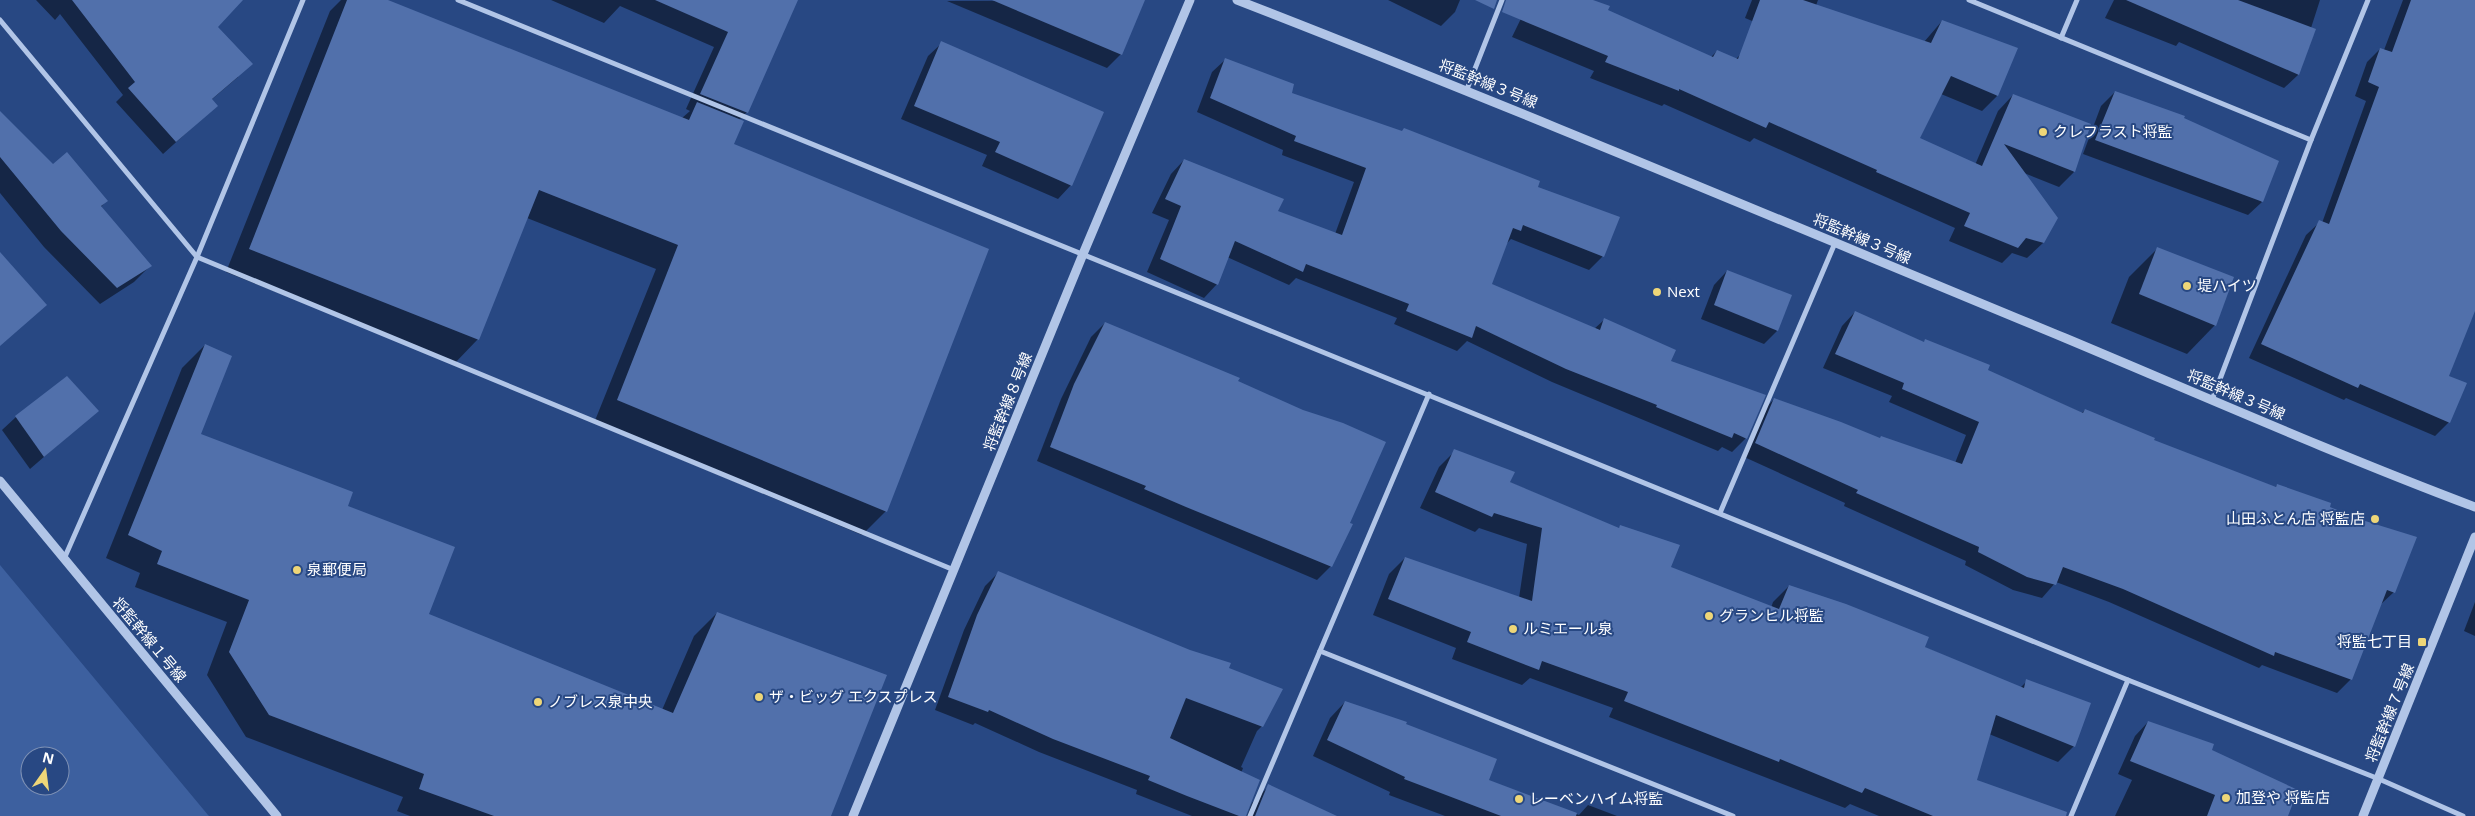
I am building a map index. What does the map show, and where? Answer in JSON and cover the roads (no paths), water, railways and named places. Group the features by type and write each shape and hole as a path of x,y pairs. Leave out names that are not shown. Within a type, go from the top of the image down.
{"street":[{"path":"64,559 197,257 303,0"},
{"path":"458,0 2128,680 2379,778 2462,816"},
{"name":"将監幹線８号線","path":"853,816 1083,254 1190,0"},
{"name":"将監幹線３号線","path":"1237,0 1466,90 2212,400 2360,464 2475,507"},
{"path":"1466,90 1502,0"},
{"path":"1968,0 2311,140"},
{"path":"2061,38 2077,0"},
{"path":"2212,400 2311,140 2368,0"},
{"path":"0,20 197,257 954,570"},
{"path":"1720,513 1835,243"},
{"path":"1250,816 1429,394"},
{"name":"将監幹線１号線","path":"0,480 277,816"},
{"name":"将監幹線７号線","path":"2363,816 2475,537"},
{"path":"1320,650 1733,816"},
{"path":"2071,816 2128,680"}],"place":[{"name":"クレフラスト将監","path":"2043,132"},
{"name":"堤ハイツ","path":"2187,286"},
{"name":"Next","path":"1657,292"},
{"name":"山田ふとん店 将監店","path":"2375,519"},
{"name":"泉郵便局","path":"297,570"},
{"name":"グランヒル将監","path":"1709,616"},
{"name":"ルミエール泉","path":"1513,629"},
{"name":"将監七丁目","path":"2422,642"},
{"name":"ザ・ビッグ エクスプレス","path":"759,697"},
{"name":"ノブレス泉中央","path":"538,702"},
{"name":"加登や 将監店","path":"2226,798"},
{"name":"レーベンハイム将監","path":"1519,799"}]}
